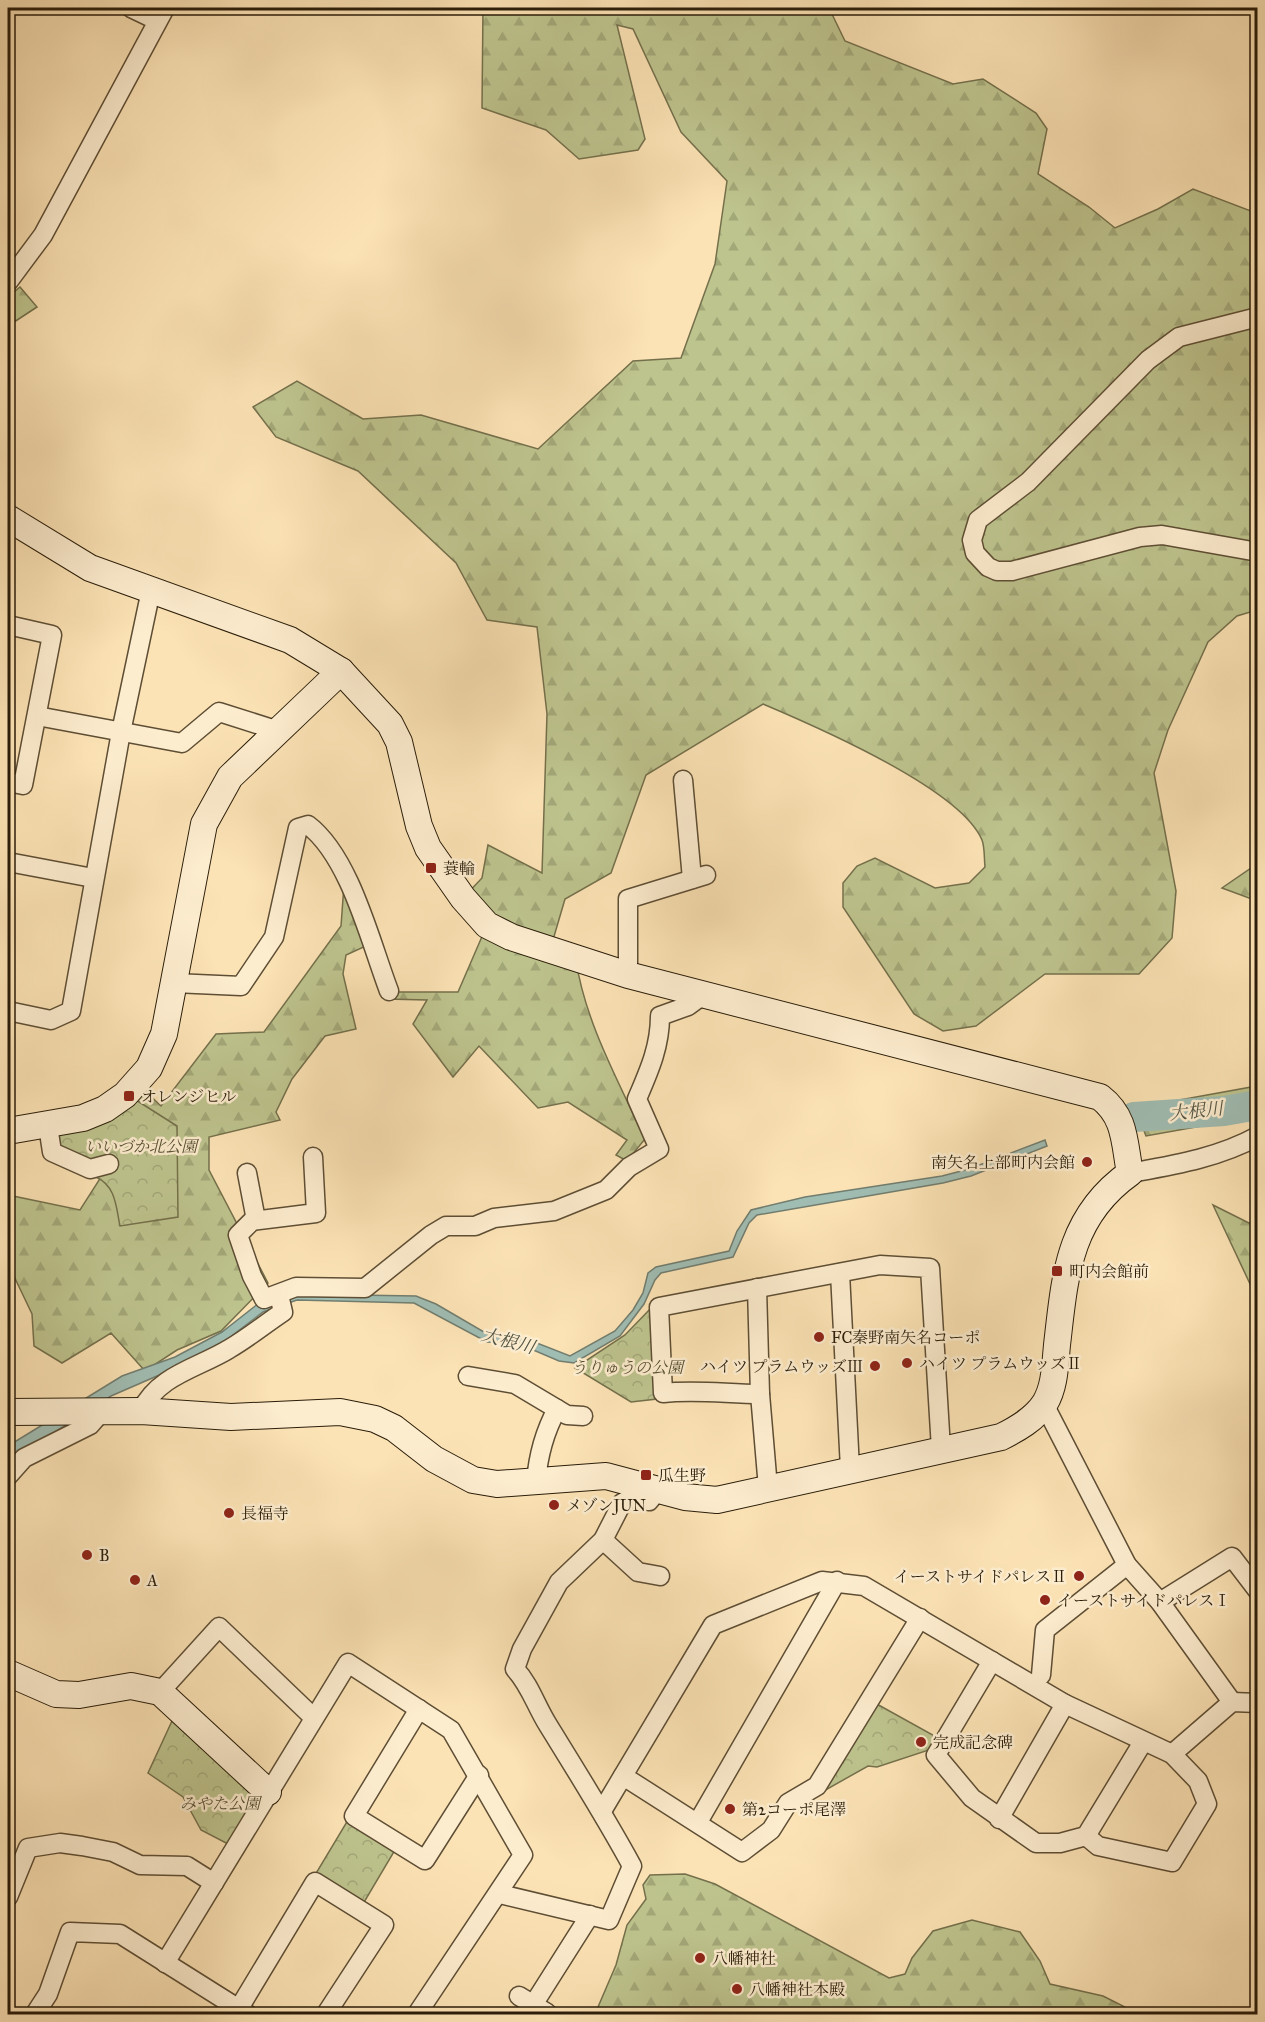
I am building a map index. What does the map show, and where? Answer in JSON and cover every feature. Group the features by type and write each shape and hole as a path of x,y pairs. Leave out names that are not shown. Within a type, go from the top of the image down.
{"street":[{"path":"8,282 43,234 104,124 160,14 131,8"},
{"path":"1257,317 1179,337 1148,360 1028,482 978,520 972,540 980,560 997,571 1012,571 1162,535 1257,552"},
{"path":"8,518 90,568 290,639 341,671 390,724 399,742 419,826 428,848 463,898 487,925 511,937 628,975 1100,1097 1113,1107 1120,1118 1130,1173"},
{"path":"8,1011 51,1020 70,1011 121,732 151,590"},
{"path":"8,625 52,635 23,785 8,782"},
{"path":"8,1131 48,1126 83,1118 105,1109 125,1095 149,1068 164,1034 204,824 230,777 341,671"},
{"path":"37,716 182,743 219,712 279,731"},
{"path":"628,975 628,899 699,877 683,780"},
{"path":"174,983 241,986 274,937 292,846 298,828 308,825 321,834 345,872 389,991"},
{"path":"8,866 93,878"},
{"path":"280,1302 296,1287 365,1288 431,1235 446,1226 475,1226 494,1218 554,1211 606,1190 629,1167 660,1149 637,1099 655,1058 660,1036 660,1016 688,1006 703,995"},
{"path":"48,1126 52,1152 90,1169 108,1164"},
{"path":"8,1412 141,1411 231,1418 340,1412 357,1414 394,1428 434,1459 472,1480 497,1484 606,1476 685,1497 717,1500 1001,1437 1030,1419 1044,1404 1053,1383 1065,1277 1073,1248 1099,1202 1130,1173 1221,1153 1257,1136"},
{"path":"280,1302 264,1299 252,1276 238,1235 255,1220 316,1213 322,1191 313,1157"},
{"path":"247,1173 255,1220"},
{"path":"760,1394 725,1394 686,1390 663,1393 659,1307 880,1265 930,1268 940,1449"},
{"path":"840,1274 850,1469"},
{"path":"757,1288 760,1394 768,1488"},
{"path":"141,1411 148,1396 159,1385 230,1349 283,1312 280,1302"},
{"path":"468,1376 515,1384 567,1415 583,1416"},
{"path":"1044,1404 1127,1565 1160,1602 1232,1702"},
{"path":"536,1482 538,1461 547,1428 557,1409"},
{"path":"8,1476 24,1458 90,1425 100,1410"},
{"path":"500,1893 609,1920 632,1866 602,1811 547,1723 524,1678 515,1669 522,1648 560,1582 603,1540 626,1499 649,1501 658,1490"},
{"path":"603,1540 638,1572 660,1576"},
{"path":"1160,1602 1232,1557 1257,1591"},
{"path":"1041,1675 1045,1630 1127,1565"},
{"path":"602,1811 713,1625 822,1581 837,1581 864,1586 1065,1704 1172,1754 1198,1780 1207,1804 1172,1862 1098,1846 1086,1836"},
{"path":"698,1822 837,1581"},
{"path":"623,1776 742,1852 771,1830 788,1803 817,1786 921,1618"},
{"path":"160,1692 219,1627 314,1718"},
{"path":"992,1661 936,1755 972,1798 1036,1843 1060,1843 1086,1836 1143,1742"},
{"path":"165,1963 348,1663 452,1730 523,1855 419,2014"},
{"path":"8,1673 56,1694 79,1695 131,1686 160,1692 268,1792"},
{"path":"1172,1754 1232,1702 1257,1703"},
{"path":"999,1819 1065,1704"},
{"path":"419,1709 354,1816 425,1860 479,1775"},
{"path":"8,1897 28,1848 60,1843 113,1852 141,1865 187,1866 214,1883"},
{"path":"35,2014 48,1994 70,1932 120,1934 243,2012 315,1882 384,1925 326,2014"},
{"path":"533,2005 590,1916"}],"green space":[{"path":"483,8 829,8 845,41 953,84 983,79 1036,113 1047,129 1038,174 1089,207 1115,228 1158,209 1193,189 1251,211 1258,223 1257,610 1237,616 1208,642 1168,730 1154,773 1176,891 1172,938 1139,974 1045,974 976,1026 943,1031 914,1014 843,907 843,883 857,866 875,858 935,888 969,883 985,867 982,840 968,820 946,800 917,780 849,743 763,704 646,775 611,873 565,899 550,950 576,960 580,983 595,1029 645,1139 627,1161 616,1155 627,1140 568,1102 538,1108 479,1046 453,1077 413,1024 427,1000 385,999 370,944 346,955 343,974 356,1029 325,1036 292,1079 276,1112 280,1120 209,1137 209,1170 268,1283 221,1331 177,1350 145,1371 111,1333 62,1363 34,1346 32,1314 11,1270 8,1270 8,1195 80,1210 103,1174 53,1133 143,1089 161,1106 216,1034 264,1032 341,926 345,871 394,992 458,992 487,925 463,898 482,878 488,845 542,873 547,714 537,627 487,620 456,563 358,471 276,437 253,407 297,381 363,419 421,415 538,449 633,361 681,358 715,264 727,181 681,132 633,29 617,25 645,139 638,150 579,159 546,130 482,108"},
{"path":"20,287 37,307 8,326 8,297"},
{"path":"1257,864 1257,901 1222,888"},
{"path":"1257,1086 1257,1116 1146,1136 1135,1108"},
{"name":"いいづか北公園","path":"136,1100 177,1126 178,1217 120,1226 111,1191 103,1181 96,1177 92,1163 57,1148 55,1141 61,1132"},
{"path":"1213,1205 1257,1227 1257,1286 1251,1286"},
{"name":"うりゅうの公園","path":"653,1306 657,1399 631,1402 575,1368 625,1335"},
{"path":"875,1703 940,1739 935,1748 877,1767 868,1766 822,1792"},
{"name":"みやた公園","path":"172,1721 250,1792 251,1806 228,1844 201,1830 183,1797 148,1773"},
{"path":"348,1820 395,1850 363,1904 315,1875"},
{"path":"685,1874 715,1884 889,1978 905,1974 912,1958 933,1931 972,1920 1020,1932 1040,1961 1050,1984 1103,1996 1135,2014 595,2014 616,1965 627,1925 646,1899 643,1885 650,1875"}],"water":[{"path":"1045,1140 1047,1146 971,1176 943,1183 757,1215 749,1223 733,1257 661,1273 655,1280 644,1304 620,1336 574,1363 559,1361 517,1343 487,1342 414,1303 297,1300 263,1312 225,1341 180,1366 111,1396 19,1455 8,1468 8,1446 122,1376 175,1357 222,1332 259,1303 295,1294 416,1296 436,1304 489,1335 519,1336 570,1356 615,1331 633,1310 643,1293 648,1273 656,1267 729,1251 737,1231 751,1210 805,1197 942,1176 969,1169"}],"waterway":[{"name":"大根川","path":"1134,1117 1224,1111 1258,1105"}],"place":[{"name":"蓑輪","path":"431,868"},
{"name":"オレンジヒル","path":"129,1096"},
{"name":"南矢名上部町内会館","path":"1087,1162"},
{"name":"町内会館前","path":"1057,1271"},
{"name":"FC秦野南矢名コーポ","path":"819,1337"},
{"name":"ハイツ プラムウッズⅡ","path":"907,1363"},
{"name":"ハイツ プラムウッズⅢ","path":"875,1366"},
{"name":"瓜生野","path":"646,1475"},
{"name":"メゾンJUN","path":"554,1505"},
{"name":"長福寺","path":"229,1513"},
{"name":"B","path":"87,1555"},
{"name":"イーストサイドパレスⅡ","path":"1079,1576"},
{"name":"A","path":"135,1580"},
{"name":"イーストサイドパレスⅠ","path":"1045,1600"},
{"name":"完成記念碑","path":"921,1742"},
{"name":"第2コーポ尾澤","path":"730,1809"},
{"name":"八幡神社","path":"700,1958"},
{"name":"八幡神社本殿","path":"737,1989"}]}
